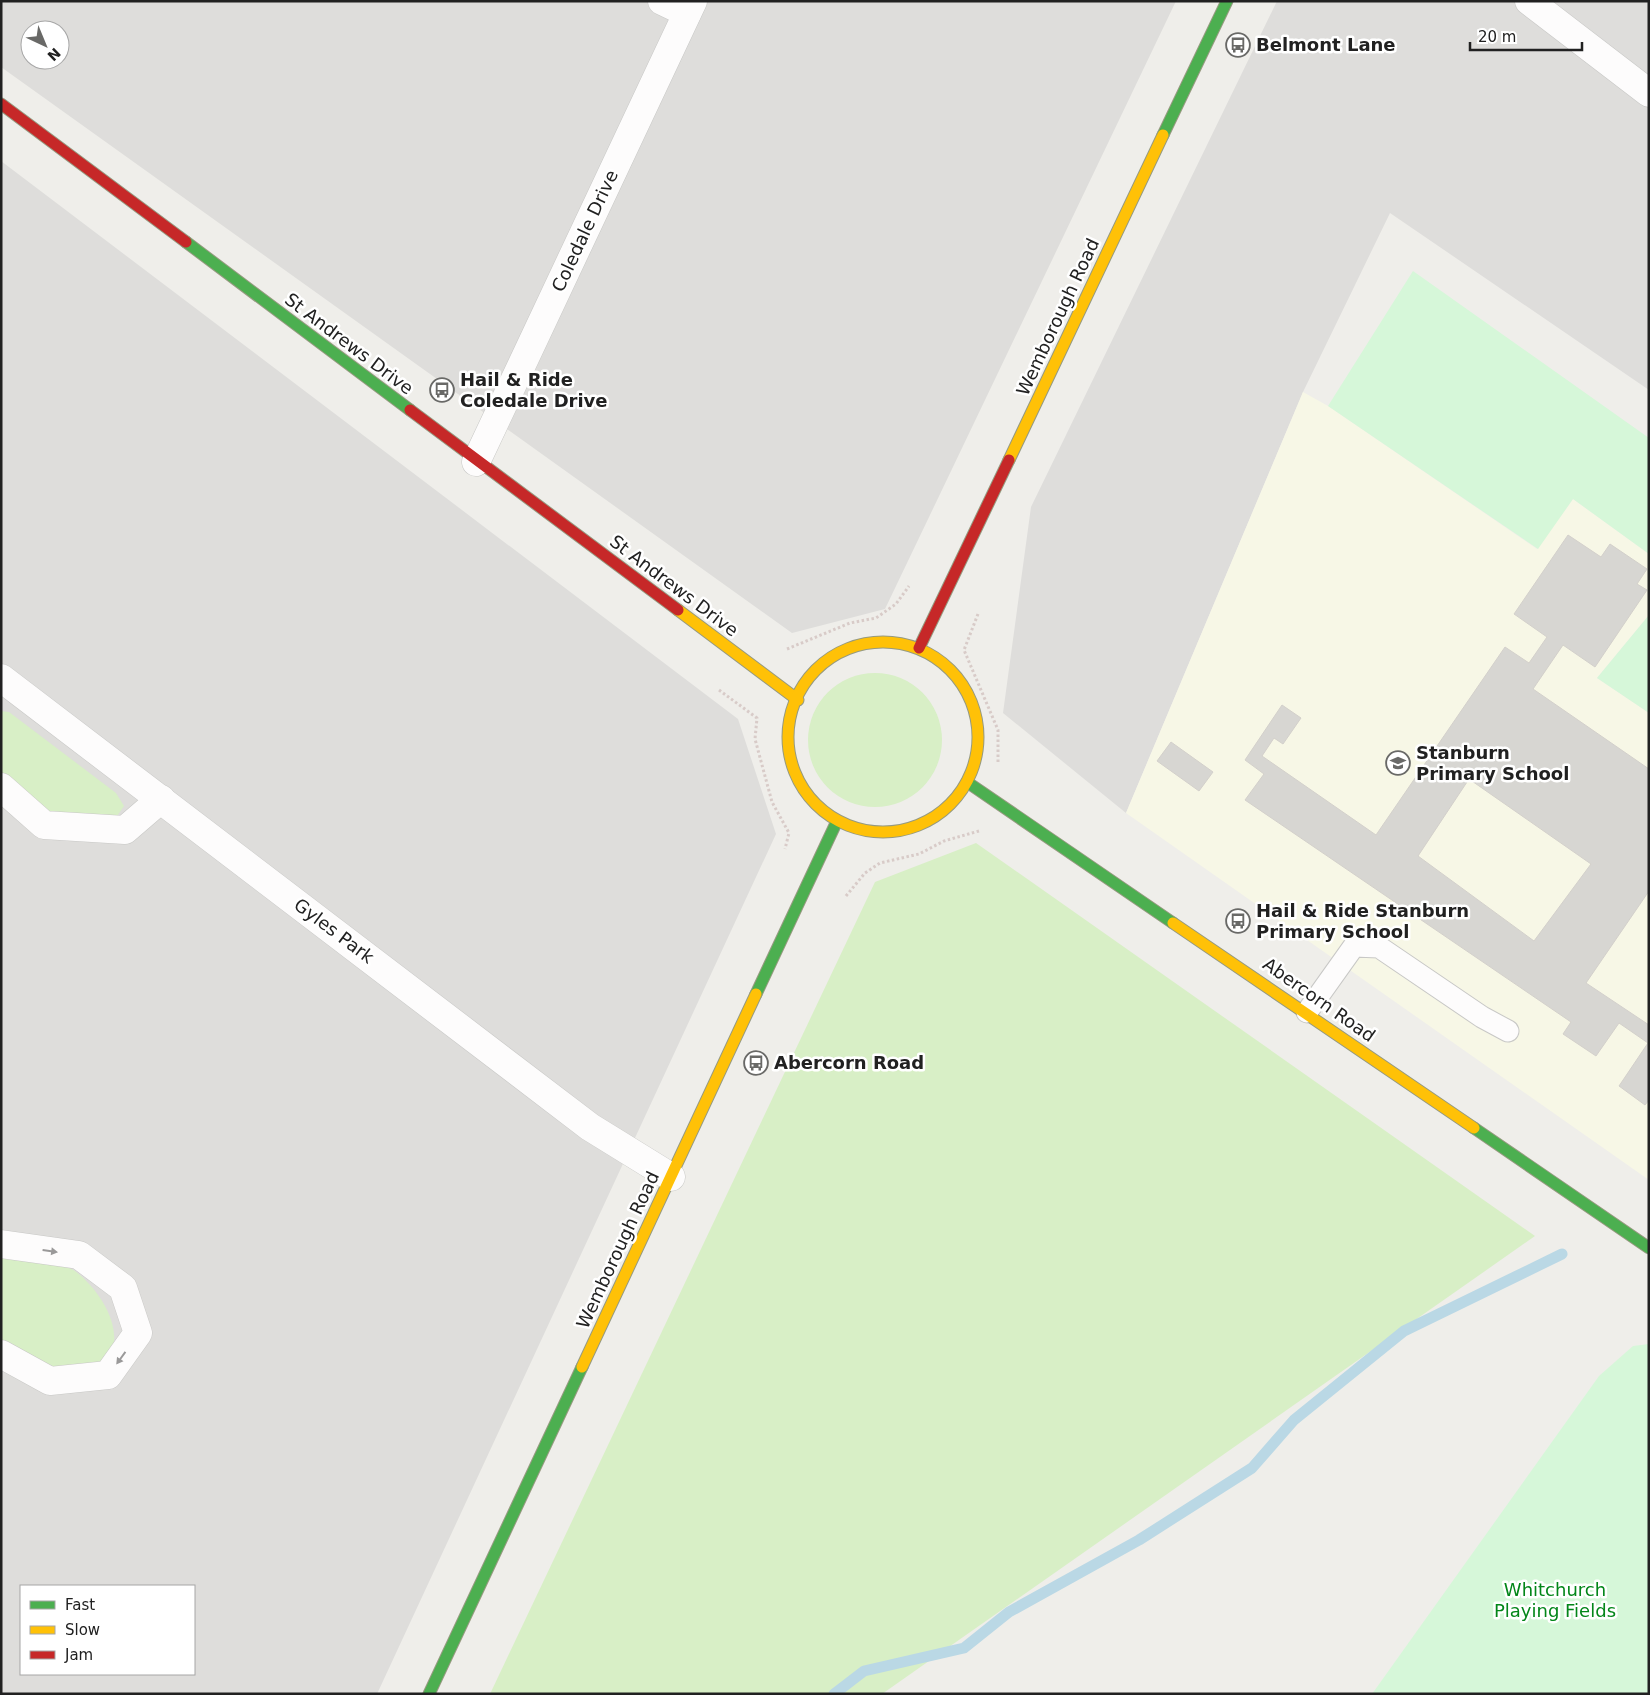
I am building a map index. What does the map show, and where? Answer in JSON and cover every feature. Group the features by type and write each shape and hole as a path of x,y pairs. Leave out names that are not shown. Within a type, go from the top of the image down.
{"street":[{"path":"662,1 690,7"},
{"name":"Wemborough Road","path":"920,648 1227,1"},
{"path":"1529,1 1649,93"},
{"name":"Coledale Drive","path":"476,462 690,7"},
{"name":"St Andrews Drive","path":"1,104 476,462 798,700"},
{"path":"874,642 902,643 920,648 952,670 969,695 978,724 977,754 967,782 949,806 924,823 896,832 866,831 837,821 812,802 795,775 787,745 790,713 798,700 822,663 846,648 874,642"},
{"name":"Gyles Park","path":"1,678 590,1127 672,1177"},
{"name":"Abercorn Road","path":"967,782 1307,1012 1649,1248"},
{"path":"1,787 44,825 125,830 161,799"},
{"name":"Wemborough Road","path":"429,1694 837,821"},
{"path":"1,1244 79,1255 123,1288 138,1333 108,1375 50,1381 1,1354"}],"lane":[{"path":"1307,1012 1354,946 1379,947 1482,1017 1508,1031"}],"path":[{"path":"780,645 786,650 850,623 876,618 896,604 912,581"},
{"path":"978,614 964,650 998,730 997,759 1000,765"},
{"path":"719,690 757,718 755,738 772,802 789,833 783,856"},
{"path":"846,896 865,873 880,863 919,854 944,841 981,831"}],"shaded area":[{"path":"1,1 1176,1 885,609 792,633 1,67"},
{"path":"1277,1 1649,1 1649,390 1390,213 1303,392 1126,813 1003,713 1031,507"},
{"path":"1,161 738,719 776,834 377,1694 1,1694"},
{"name":"Stanburn Primary School","path":"1303,392 1328,406 1537,549 1573,499 1649,554 1649,615 1597,678 1649,713 1649,1180 1126,813"}],"green space":[{"path":"1413,271 1649,438 1649,554 1573,499 1538,549 1328,406"},
{"path":"1649,615 1649,713 1597,678"},
{"path":"875,673 901,678 912,684 922,693 931,703 937,714 942,740 937,766 931,777 922,787 912,796 901,802 875,807 849,802 838,796 828,787 819,777 813,766 808,740 813,714 819,703 828,693 838,684 849,678"},
{"path":"1,711 9,712 116,793 124,806 115,819 53,813 22,795 5,778 1,769"},
{"path":"976,843 1535,1236 882,1694 490,1694 875,882"},
{"path":"1,1252 52,1263 70,1269 88,1283 108,1313 113,1328 114,1343 108,1357 96,1367 70,1373 5,1354 1,1350"},
{"name":"Whitchurch Playing Fields","path":"1649,1344 1649,1694 1372,1694 1599,1376 1633,1346"}],"building":[{"path":"1568,535 1601,557 1610,544 1647,569 1637,584 1647,590 1595,667 1563,645 1533,689 1649,769 1649,891 1586,983 1649,1025 1649,1100 1645,1105 1619,1086 1648,1043 1619,1023 1596,1056 1563,1034 1571,1022 1245,800 1264,774 1245,760 1282,705 1301,718 1283,744 1274,738 1262,756 1376,835 1505,647 1529,663 1547,637 1514,614","holes":["1469,779 1591,864 1534,941 1418,856"]},
{"path":"1171,742 1213,772 1199,791 1157,761"}],"waterway":[{"path":"834,1694 864,1671 964,1648 1009,1612 1139,1540 1252,1468 1294,1420 1404,1331 1562,1254"}],"traffic: fast":[{"path":"1163,135 1227,1"},
{"path":"186,242 410,410"},
{"path":"967,782 1173,923"},
{"path":"756,994 837,821"},
{"path":"1474,1128 1649,1248"},
{"path":"429,1694 582,1367"}],"traffic: slow":[{"path":"1009,460 1163,135"},
{"path":"678,610 798,700"},
{"path":"883,642 910,646 928,653 950,670 967,692 974,710 978,737 974,764 967,782 950,804 928,821 910,828 883,832 856,828 838,821 816,804 799,782 792,764 788,737 792,710 799,692 816,670 838,653 856,646 883,642"},
{"path":"1173,923 1474,1128"},
{"path":"582,1367 756,994"}],"traffic: jam":[{"path":"1,104 186,242"},
{"path":"410,410 678,610"},
{"path":"919,648 1009,460"}],"place":[{"name":"Belmont Lane","path":"1238,45"},
{"name":"Hail & Ride Coledale Drive","path":"442,390"},
{"name":"Stanburn Primary School","path":"1398,763"},
{"name":"Hail & Ride Stanburn Primary School","path":"1238,921"},
{"name":"Abercorn Road","path":"756,1063"}]}
